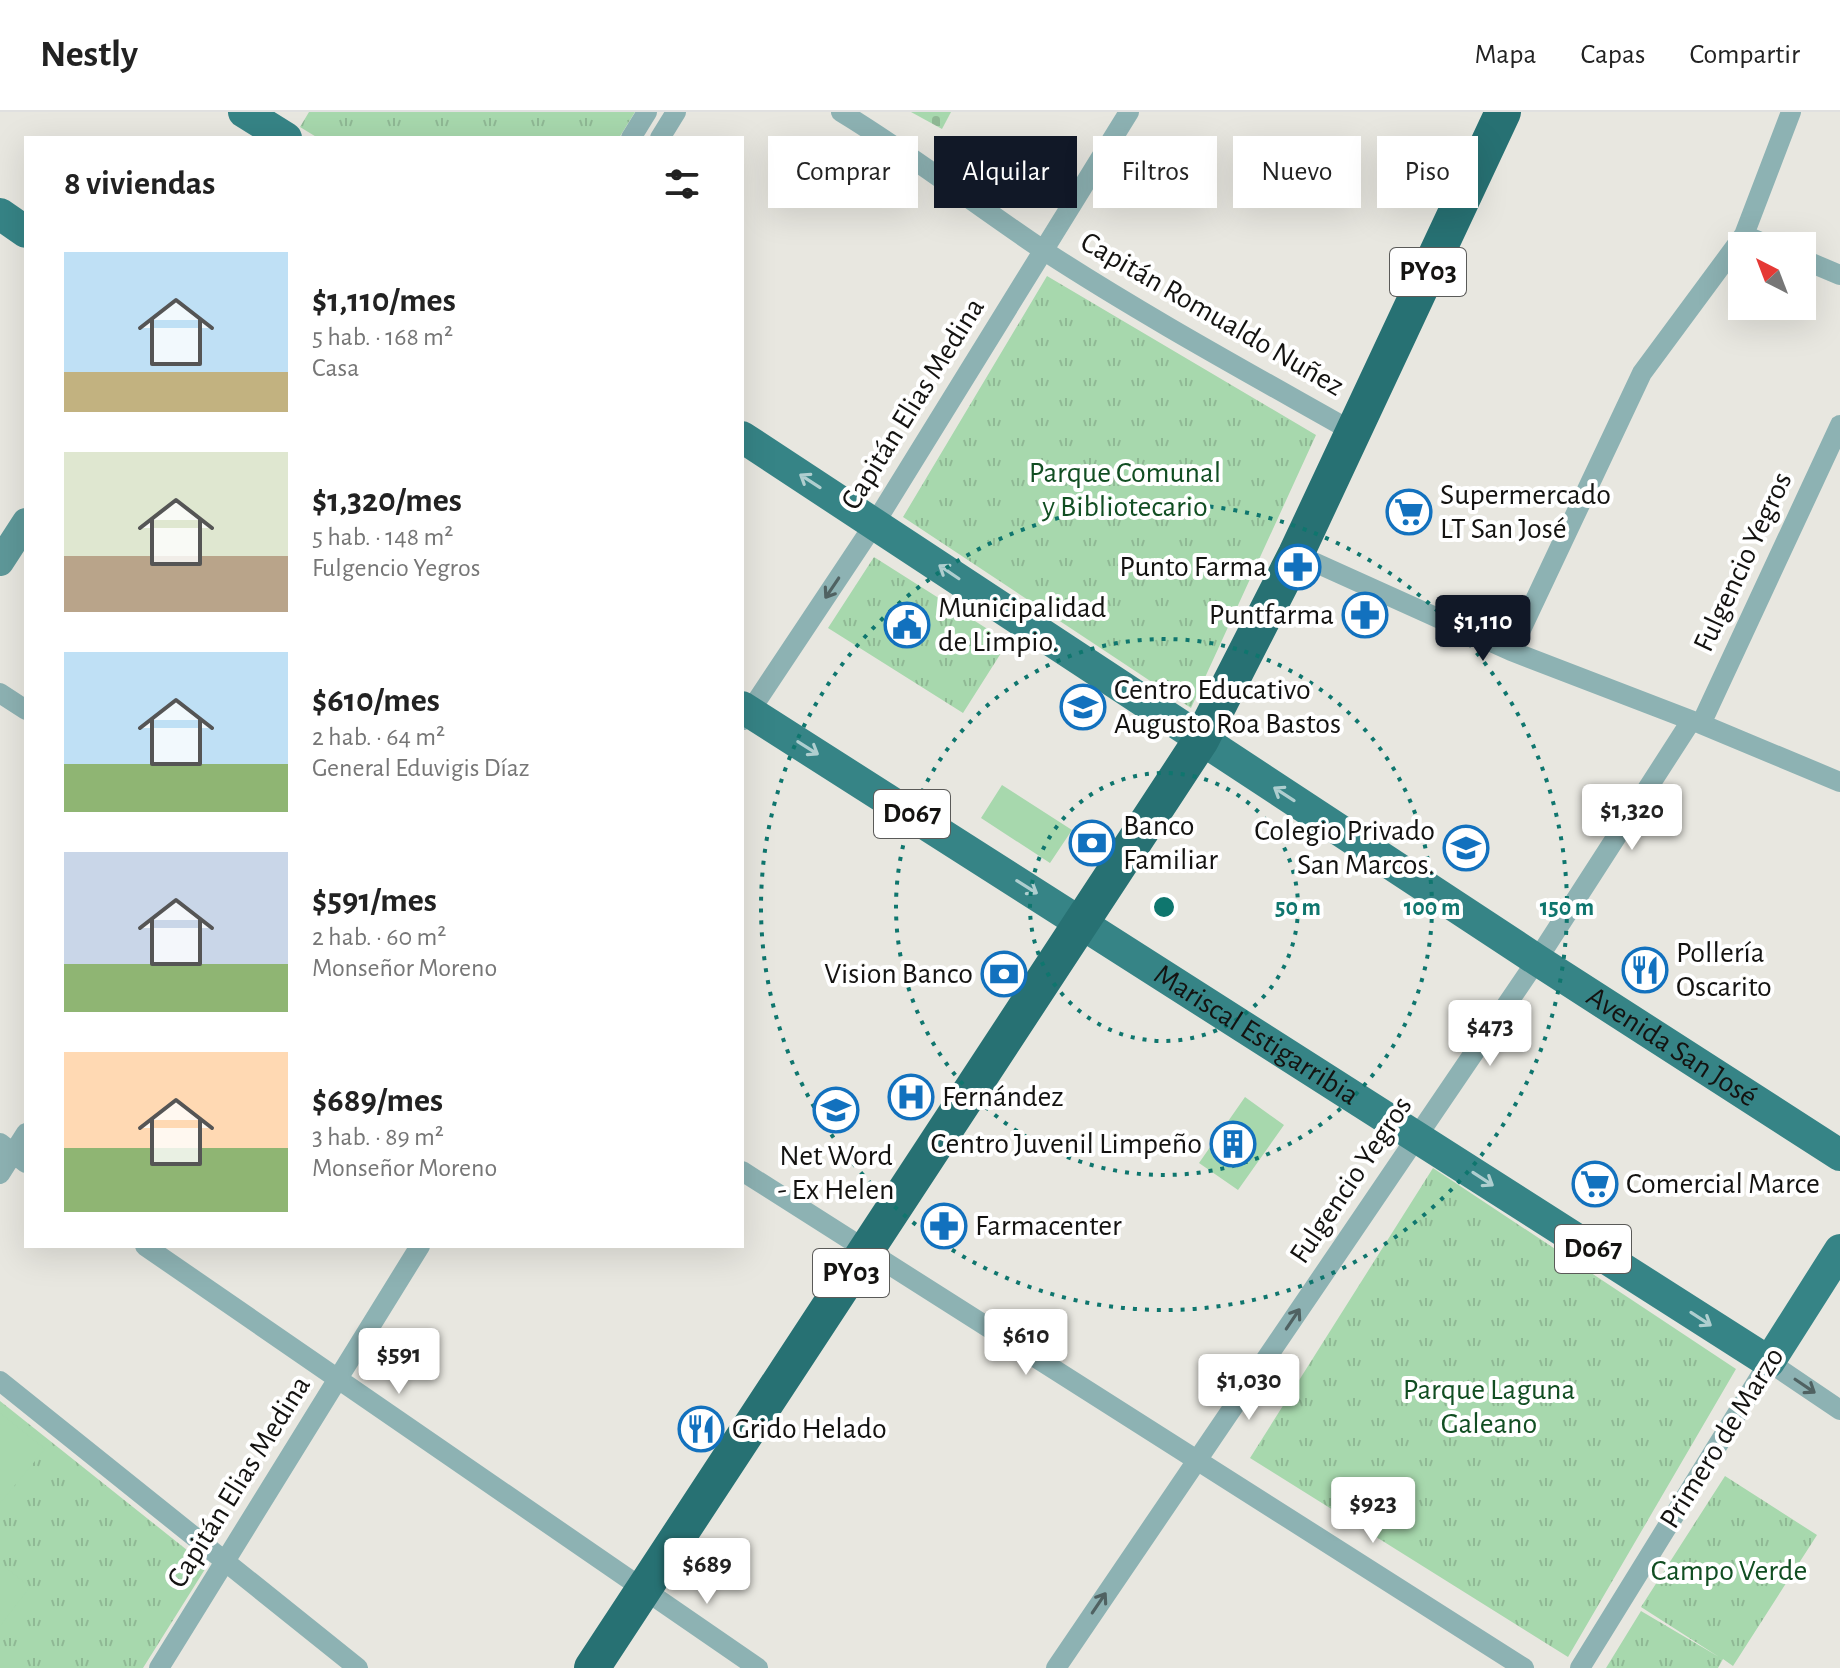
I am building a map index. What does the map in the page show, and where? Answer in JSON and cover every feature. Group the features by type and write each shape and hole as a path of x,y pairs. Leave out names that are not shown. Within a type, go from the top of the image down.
{"highway":[{"name":"PY03","path":"592,1668 643,1588 872,1254 1201,740 1355,433 1503,112"}],"main road":[{"path":"244,112 281,130"},
{"path":"0,214 24,231"},
{"name":"Avenida San José","path":"744,438 1537,960 1840,1155"},
{"name":"Mariscal Estigarribia","path":"745,714 1082,922 1769,1362"},
{"name":"Primero de Marzo","path":"1769,1362 1840,1250"}],"street":[{"path":"632,136 647,112"},
{"path":"661,136 676,112"},
{"name":"Capitán Romualdo Nuñez","path":"841,112 922,163 1044,250 1195,342 1355,433"},
{"name":"Capitán Elias Medina","path":"745,714 875,523 1129,112"},
{"path":"1745,232 1791,112"},
{"path":"1511,651 1642,373 1728,257"},
{"path":"1816,265 1840,275"},
{"name":"Fulgencio Yegros","path":"1056,1668 1696,723 1840,425"},
{"path":"0,562 24,525"},
{"path":"1296,554 1511,651 1840,782"},
{"path":"0,693 24,709"},
{"path":"0,1174 24,1136"},
{"path":"744,1172 1524,1668"},
{"path":"148,1248 758,1668"},
{"name":"Capitán Elias Medina","path":"159,1668 419,1248"},
{"path":"1769,1362 1840,1410"},
{"name":"Primero de Marzo","path":"1580,1668 1769,1362"},
{"path":"0,1381 358,1668"}],"green space":[{"path":"309,112 635,112 620,136 315,136 300,127"},
{"path":"911,112 951,112 942,129"},
{"name":"Parque Comunal y Bibliotecario","path":"1047,276 1316,435 1191,708 903,517"},
{"path":"874,557 1008,642 963,713 828,628"},
{"path":"1002,785 1072,830 1050,863 981,818"},
{"path":"1245,1097 1284,1125 1238,1190 1199,1163"},
{"name":"Parque Laguna Galeano","path":"1433,1168 1736,1369 1568,1657 1250,1458"},
{"path":"0,1401 207,1566 143,1668 0,1668"},
{"path":"0,1413 45,1449 0,1503"},
{"name":"Campo Verde","path":"1725,1476 1817,1535 1733,1666 1723,1659 1718,1668 1606,1668 1641,1611 1719,1657 1641,1607"},
{"path":"0,1563 30,1587 0,1626"}],"place":[{"name":"Supermercado LT San José","path":"1409,512"},
{"name":"Punto Farma","path":"1298,567"},
{"name":"Puntfarma","path":"1365,615"},
{"name":"Municipalidad de Limpio.","path":"907,625"},
{"name":"Centro Educativo Augusto Roa Bastos","path":"1083,707"},
{"name":"Banco Familiar","path":"1092,843"},
{"name":"Colegio Privado San Marcos.","path":"1466,848"},
{"name":"Pollería Oscarito","path":"1645,970"},
{"name":"Vision Banco","path":"1004,974"},
{"name":"Fernández","path":"911,1097"},
{"name":"Net Word - Ex Helen","path":"836,1110"},
{"name":"Centro Juvenil Limpeño","path":"1233,1144"},
{"name":"Comercial Marce","path":"1595,1184"},
{"name":"Farmacenter","path":"944,1226"},
{"name":"Grido Helado","path":"701,1429"}]}
